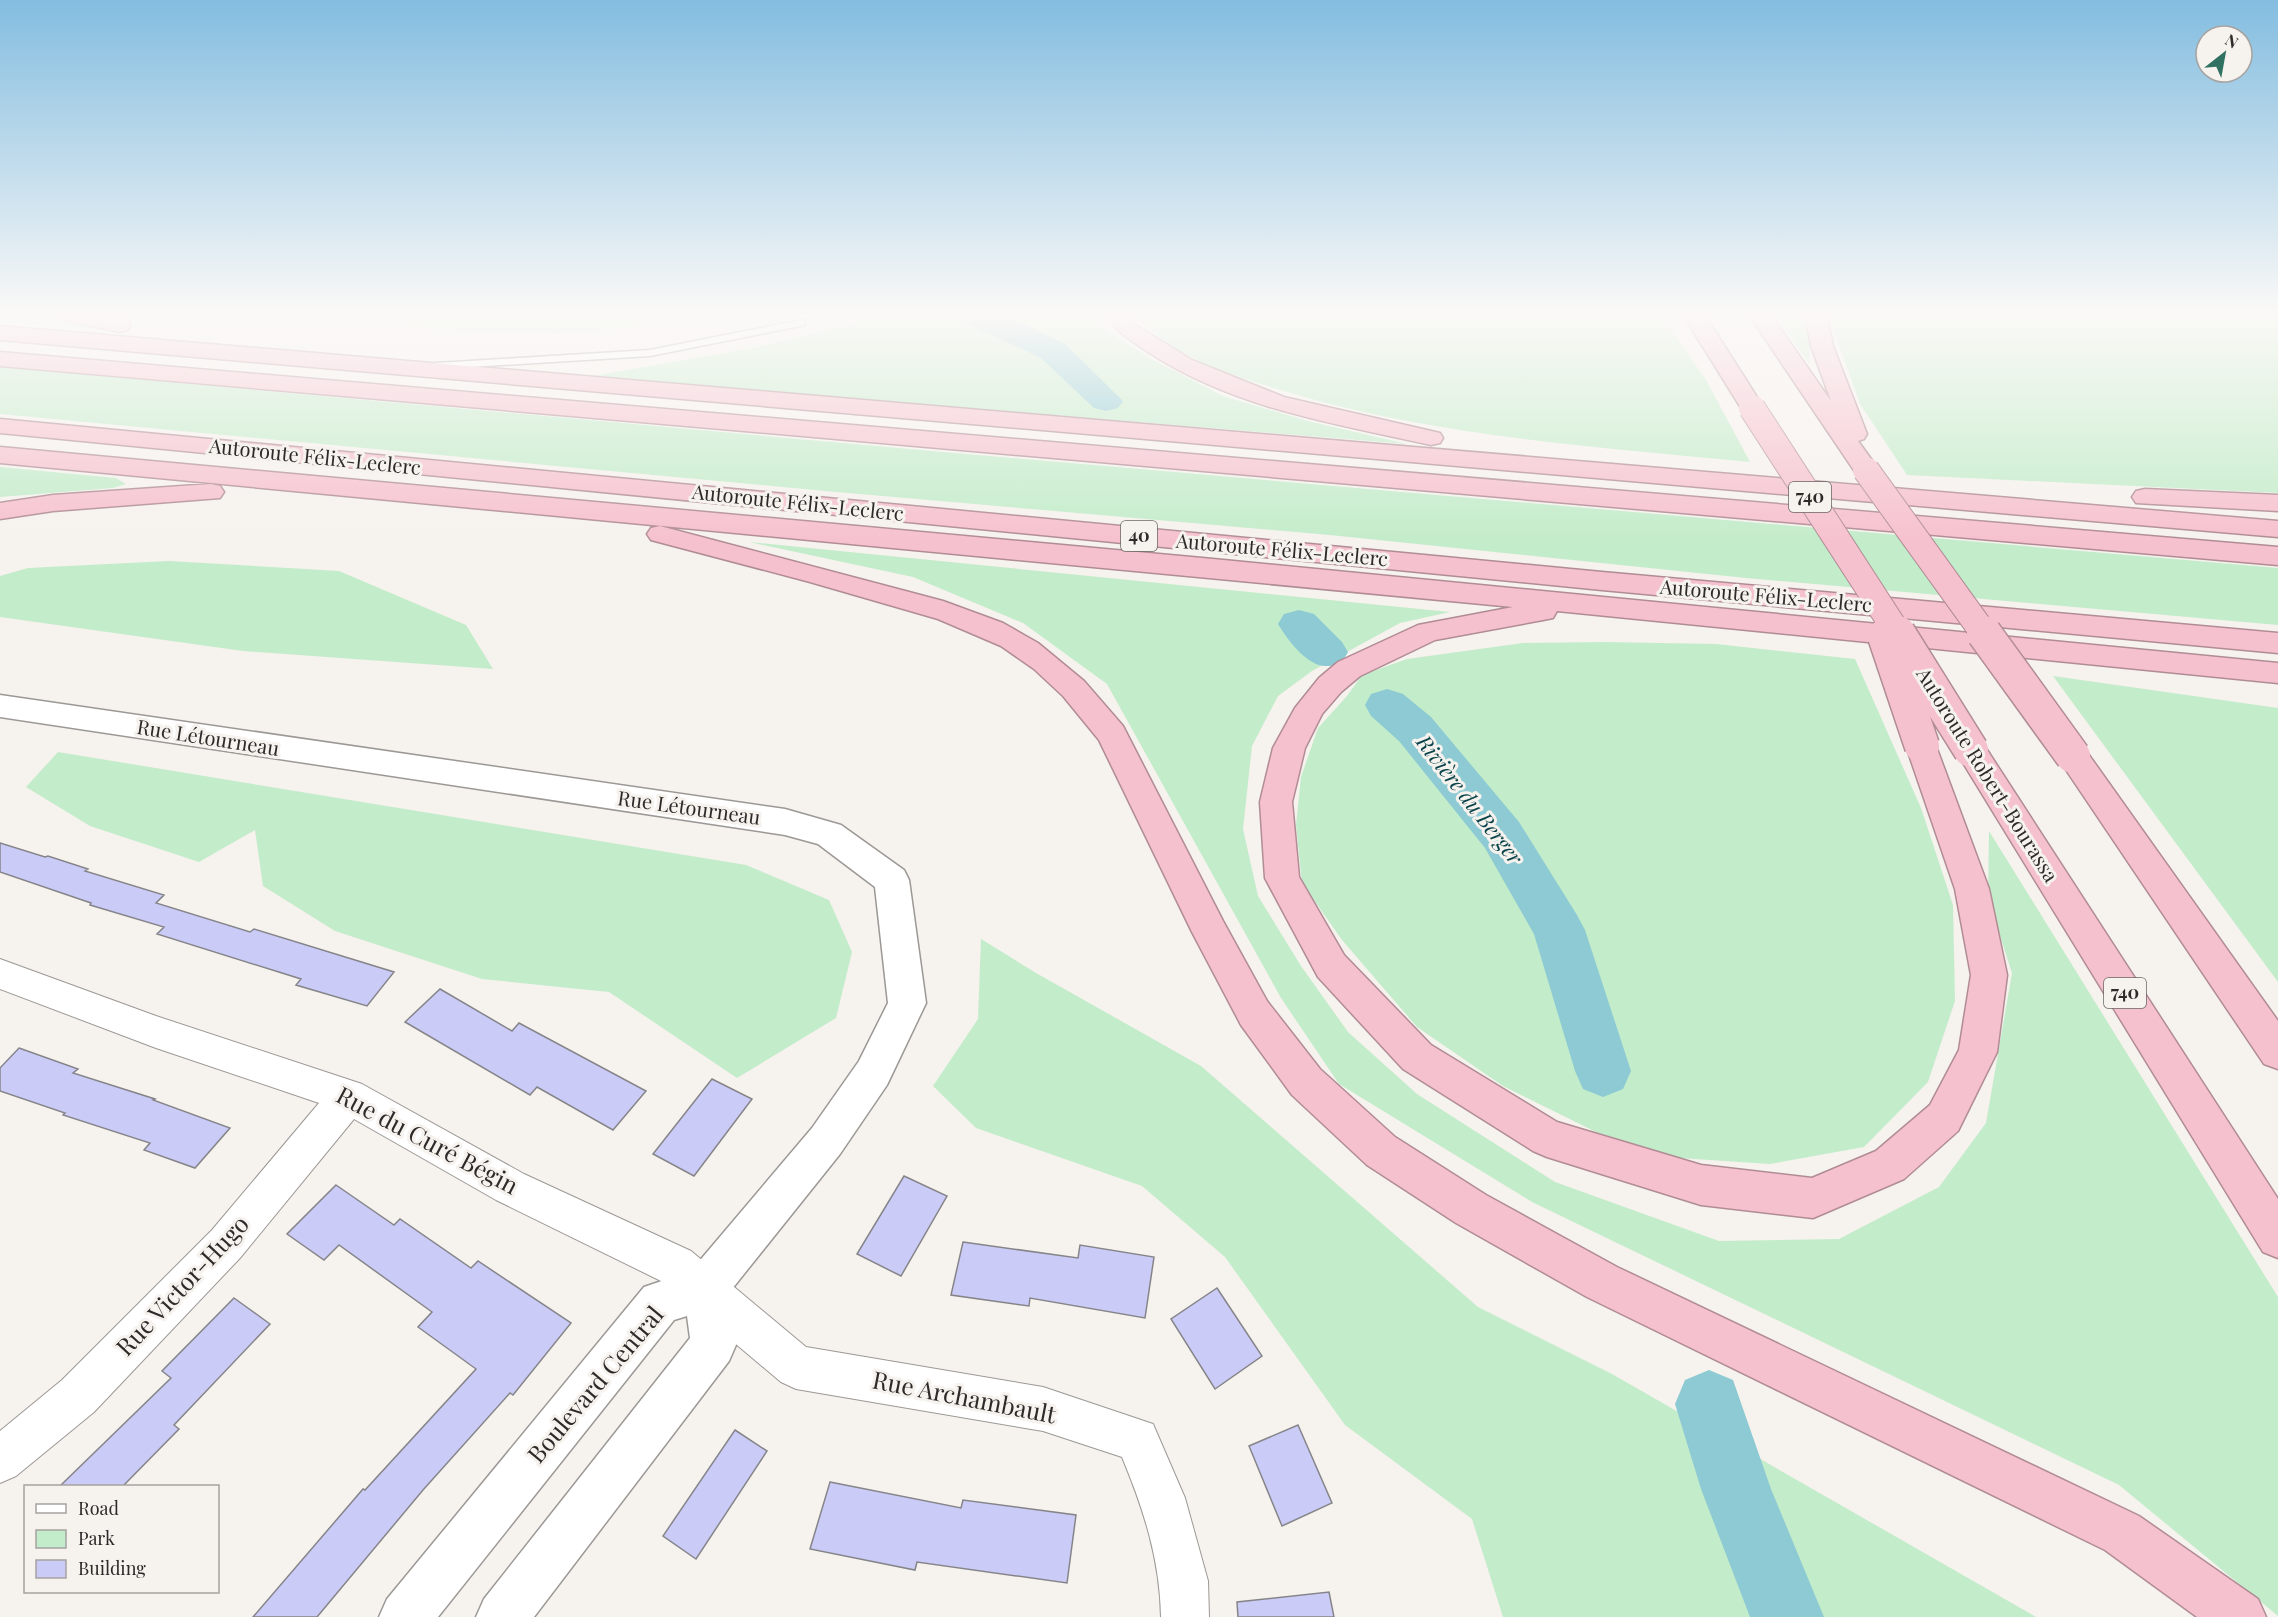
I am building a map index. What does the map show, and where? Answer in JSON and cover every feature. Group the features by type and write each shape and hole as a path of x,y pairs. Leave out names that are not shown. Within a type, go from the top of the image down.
{"highway":[{"path":"364,390 2278,556"},
{"path":"664,390 2278,529"},
{"path":"1246,390 1277,403 1421,436 1682,478"},
{"name":"Autoroute Robert-Bourassa","path":"1741,390 1869,586 2278,1237"},
{"path":"1819,390 1838,414 1866,470 2073,756 2278,1052"},
{"path":"1832,390 1838,414"},
{"name":"Autoroute Félix-Leclerc","path":"0,426 1602,581 2278,643"},
{"path":"0,455 1577,603 2278,673"},
{"path":"0,511 53,502 336,487"},
{"path":"1919,498 1974,489 2278,503"},
{"path":"556,508 798,568 912,601 994,630 1035,656 1067,681 1094,709 1112,734 1210,932 1254,1013 1306,1082 1382,1151 1471,1209 1602,1282 2122,1533 2240,1617"},
{"path":"1577,603 1428,632 1349,669 1330,685 1310,708 1289,748 1276,802 1282,878 1331,966 1417,1057 1547,1138 1701,1185 1813,1198 1890,1165 1944,1118 1978,1052 1989,975 1972,889 1869,586"},
{"path":"2137,848 2278,1023"}],"street":[{"name":"Rue Létourneau","path":"0,706 785,822 829,834 892,880 907,1003 873,1073 826,1141 705,1288"},
{"name":"Rue du Curé Bégin","path":"0,974 156,1032 349,1096 510,1187 676,1266 705,1288"},
{"name":"Rue Victor-Hugo","path":"0,1460 78,1396 226,1244 349,1096"},
{"name":"Boulevard Central","path":"405,1617 660,1303 705,1288"},
{"path":"502,1617 713,1345 705,1288"},
{"name":"Rue Archambault","path":"705,1288 796,1367 1043,1409 1137,1440 1162,1498 1184,1581 1185,1617"}],"green space":[{"path":"0,390 260,390 2278,568 2278,625 1746,578 1330,535 825,491 0,414"},
{"path":"752,390 1212,390 1223,396 1308,421 1407,444"},
{"path":"1284,390 1712,390 1750,462 1508,437 1388,417 1329,404"},
{"path":"1855,390 2278,390 2278,493 1907,475 1860,404"},
{"path":"0,467 116,478 126,484 113,488 0,497"},
{"path":"749,542 1450,612 1400,623 1312,671 1278,696 1252,746 1243,829 1258,896 1301,966 1348,1032 1417,1094 1555,1182 1719,1241 1839,1239 1939,1187 1986,1123 2012,973 1988,898 1989,831 2278,1297 2278,1616 2119,1485 1532,1202 1339,1084 1281,998 1107,684 1023,623 913,577"},
{"path":"169,561 339,571 466,625 493,669 243,651 0,617 0,576 28,568"},
{"path":"1523,643 1716,644 1855,659 1921,808 1953,905 1955,1001 1928,1082 1864,1147 1770,1164 1679,1158 1596,1132 1503,1086 1417,1027 1342,940 1302,883 1296,825 1301,777 1318,728 1347,696 1362,675 1407,659"},
{"path":"2053,676 2278,708 2278,982"},
{"path":"58,752 746,865 829,900 852,952 836,1018 737,1078 609,992 482,979 335,931 263,886 255,830 199,862 90,826 26,787"},
{"path":"981,939 1036,973 1201,1066 1478,1307 1612,1374 2036,1617 1503,1617 1472,1519 1345,1425 1225,1257 1142,1186 976,1128 933,1086 978,1019"}],"building":[{"path":"0,843 48,856 88,869 85,871 164,895 156,903 250,932 254,929 394,972 367,1006 296,985 301,979 157,934 164,927 90,905 91,903 0,872"},
{"path":"440,989 512,1031 519,1023 646,1091 613,1130 537,1087 530,1095 405,1022"},
{"path":"19,1048 78,1069 73,1073 155,1099 153,1100 230,1128 195,1168 144,1150 150,1143 63,1115 65,1113 0,1091 0,1068"},
{"path":"712,1079 752,1099 694,1176 653,1154"},
{"path":"904,1176 947,1196 901,1276 857,1254"},
{"path":"336,1185 394,1225 400,1219 471,1268 478,1261 571,1323 513,1395 510,1393 423,1490 317,1617 253,1617 363,1489 365,1490 476,1369 418,1327 432,1312 339,1245 324,1260 287,1234"},
{"path":"963,1242 1078,1258 1080,1245 1154,1257 1145,1318 1030,1298 1029,1306 951,1295"},
{"path":"1217,1288 1262,1356 1215,1389 1171,1319"},
{"path":"234,1298 270,1324 174,1425 179,1429 124,1485 61,1485 171,1378 162,1371"},
{"path":"1298,1425 1332,1503 1282,1526 1249,1446"},
{"path":"735,1430 767,1451 696,1559 663,1536"},
{"path":"830,1482 961,1508 963,1500 1076,1515 1067,1583 917,1562 915,1570 810,1549"},
{"path":"1329,1592 1334,1617 1238,1617 1237,1602"}],"waterway":[{"name":"Rivière du Berger","path":"1095,390 1106,401"},
{"name":"Rivière du Berger","path":"1299,624 1327,652"},
{"name":"Rivière du Berger","path":"1387,705 1415,729 1502,835 1559,930 1603,1071"},
{"name":"Rivière du Berger","path":"1709,1404 1736,1489 1787,1617"}]}
